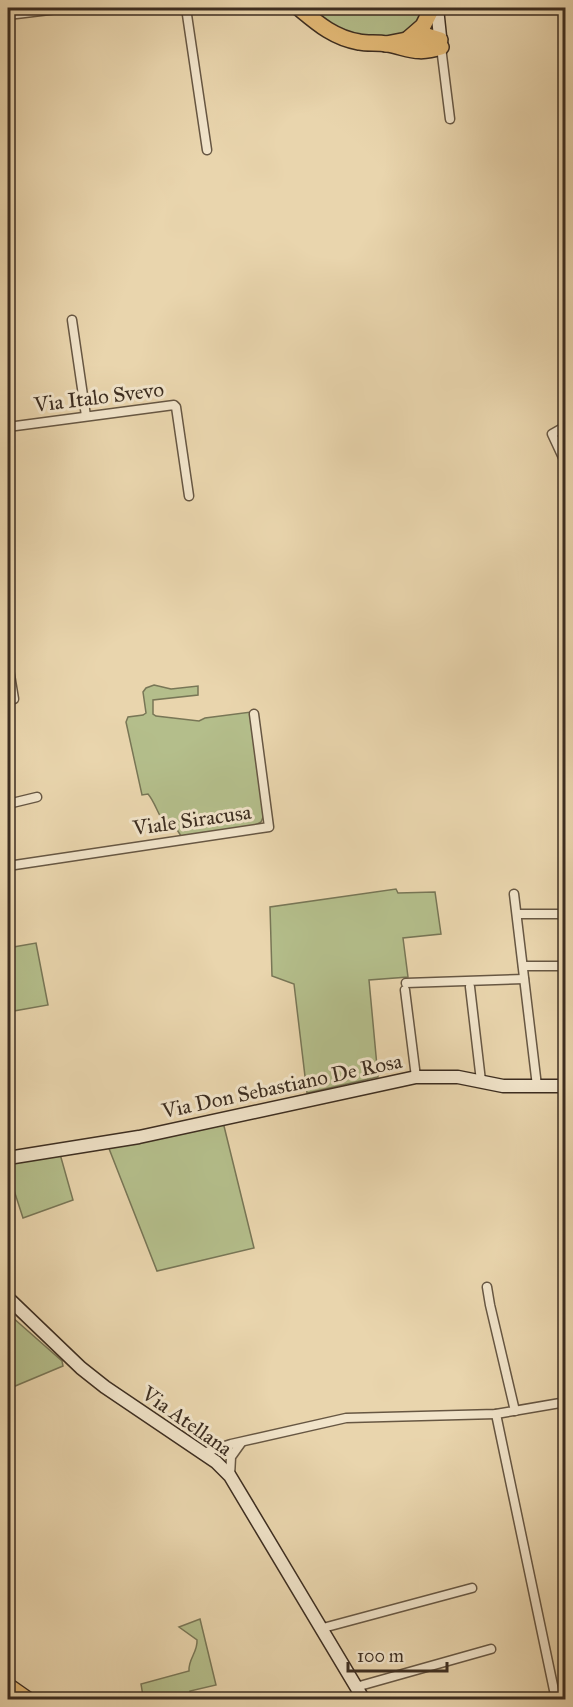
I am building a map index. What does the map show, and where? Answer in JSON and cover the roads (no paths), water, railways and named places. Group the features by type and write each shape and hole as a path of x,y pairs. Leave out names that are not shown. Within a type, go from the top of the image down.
{"highway":[{"path":"299,8 325,30 357,42 386,44 410,51 432,50 441,43 427,36 386,44"},
{"path":"408,39 423,26 432,8"},
{"path":"8,1686 28,1700"}],"main road":[{"path":"437,8 441,43"},
{"name":"Via Don Sebastiano De Rosa","path":"8,1158 139,1137 416,1077 441,1076 503,1086 566,1086"},
{"name":"Via Atellana","path":"8,1298 97,1381 124,1402 203,1453 231,1476 364,1700"}],"street":[{"path":"8,15 66,8"},
{"path":"186,8 207,150"},
{"path":"441,43 450,119"},
{"path":"72,320 86,417"},
{"name":"Via Italo Svevo","path":"8,427 176,405 189,496"},
{"path":"564,427 552,434 566,464"},
{"path":"8,663 14,699"},
{"name":"Viale Siracusa","path":"8,866 269,827 254,714"},
{"path":"8,804 37,797"},
{"path":"514,894 537,1086"},
{"path":"517,914 566,914"},
{"path":"523,966 566,966"},
{"path":"416,1077 405,987 524,979"},
{"path":"470,987 481,1081"},
{"path":"487,1287 515,1412"},
{"path":"203,1453 295,1428 346,1418 496,1414 566,1402"},
{"path":"496,1414 557,1697"},
{"path":"231,1476 231,1457 241,1443"},
{"path":"323,1628 472,1588"},
{"path":"357,1687 491,1649"}]}
